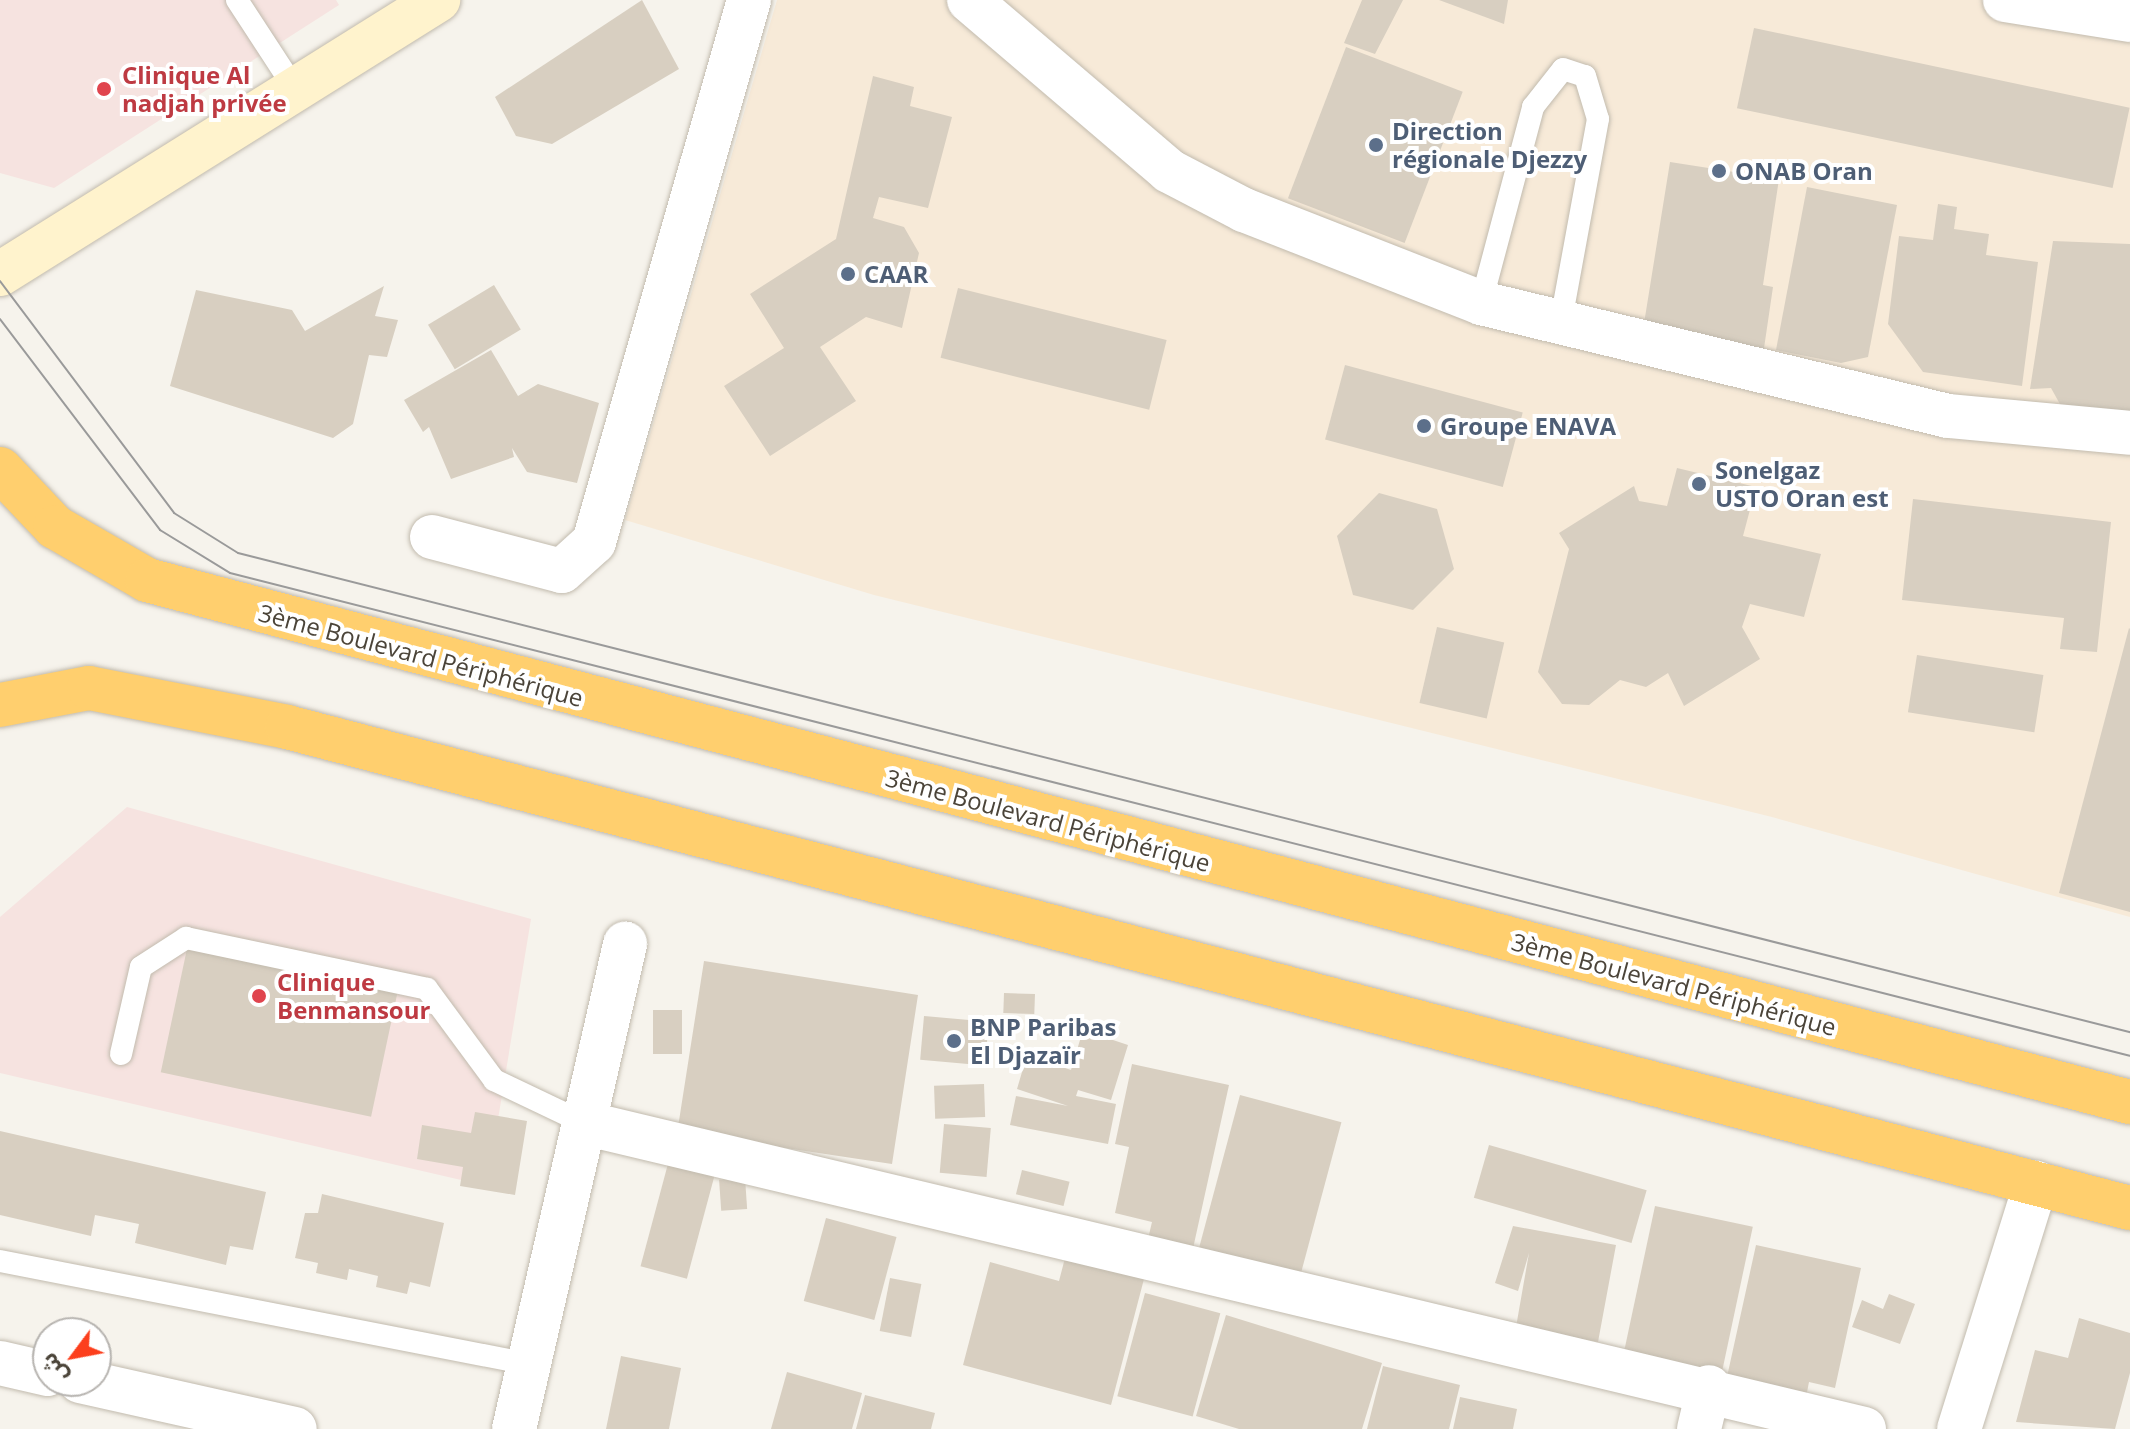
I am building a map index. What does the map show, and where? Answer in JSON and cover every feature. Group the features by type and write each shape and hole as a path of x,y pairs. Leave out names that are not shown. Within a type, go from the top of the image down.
{"highway":[{"name":"3ème Boulevard Périphérique","path":"0,469 55,527 147,580 2130,1102"},
{"path":"0,705 89,688 287,727 2130,1208"}],"street":[{"path":"0,274 438,0"},
{"path":"432,537 562,571 594,542 749,0"},
{"path":"969,0 1169,171 1244,210 1481,303 1560,326 1948,416 2130,433"},
{"path":"2005,0 2130,20"},
{"path":"514,1429 625,944"},
{"path":"584,1123 1709,1387 1864,1429"},
{"path":"1959,1429 2036,1183"},
{"path":"0,1363 32,1370"},
{"path":"1699,1429 1709,1387"},
{"path":"112,1395 157,1414 295,1429"}],"lane":[{"path":"237,0 295,89"},
{"path":"1481,303 1533,107 1563,69 1585,76 1598,119 1560,326"},
{"path":"121,1054 141,967 186,938 427,989 494,1080 584,1123"},
{"path":"0,1261 529,1364"}],"shaded area":[{"name":"Clinique Al nadjah privée","path":"0,0 336,0 339,5 54,188 0,173"},
{"path":"777,0 2130,0 2130,917 1772,817 874,595 625,520"},
{"name":"Clinique Benmansour","path":"127,807 531,919 487,1186 0,1073 0,917"}],"building":[{"path":"642,0 679,69 552,144 516,136 495,97"},
{"path":"1362,0 1403,0 1375,54 1344,43"},
{"path":"1439,0 1508,0 1504,24"},
{"path":"1754,28 2130,108 2113,188 1737,108"},
{"name":"Direction régionale Djezzy","path":"1346,47 1463,92 1405,243 1288,198"},
{"name":"CAAR","path":"873,76 914,87 910,106 952,117 928,208 879,197 873,218 904,227 919,253 902,328 866,317 820,347 856,401 770,456 724,386 784,348 750,294 836,239"},
{"path":"1670,162 1779,179 1763,285 1773,287 1763,355 1642,336"},
{"path":"1807,187 1897,205 1868,357 1841,363 1776,350"},
{"path":"1938,204 1957,207 1954,229 1989,234 1986,255 2038,262 2022,386 1923,372 1888,324 1899,236 1933,240"},
{"path":"2053,241 2130,244 2130,426 2071,424 2051,388 2030,389"},
{"path":"494,285 521,330 455,369 428,325"},
{"path":"384,286 375,316 398,320 387,357 369,355 353,424 333,438 170,386 196,290 292,310 305,331"},
{"path":"958,288 1167,340 1149,410 941,358"},
{"path":"491,350 518,396 538,384 599,403 577,483 527,472 512,448 514,457 451,479 429,427 423,432 404,400"},
{"name":"Groupe ENAVA","path":"1345,365 1523,413 1503,487 1325,439"},
{"path":"1677,468 1756,487 1743,536 1821,554 1804,617 1750,604 1742,627 1760,659 1684,706 1668,673 1646,687 1620,680 1589,705 1562,704 1538,672 1569,549 1559,533 1634,486 1639,501 1667,506"},
{"path":"1379,493 1437,509 1454,569 1413,610 1353,595 1337,536"},
{"path":"1913,499 2111,522 2097,652 2060,649 2064,618 1902,600"},
{"path":"1437,627 1504,643 1487,719 1419,703"},
{"path":"2130,629 2130,912 2059,893"},
{"path":"1917,655 2043,675 2034,732 1908,712"},
{"path":"188,944 398,989 371,1117 161,1072"},
{"path":"704,961 918,995 892,1164 718,1138 676,1140"},
{"path":"1004,993 1035,994 1034,1014 1003,1013"},
{"path":"653,1010 682,1010 682,1054 653,1054"},
{"name":"BNP Paribas El Djazaïr","path":"924,1016 989,1022 985,1065 920,1060"},
{"path":"1083,1030 1128,1045 1111,1100 1078,1090 1076,1096 1116,1104 1108,1144 1010,1125 1016,1096 1068,1106 1017,1089 1027,1055 1071,1070"},
{"path":"1132,1064 1229,1085 1192,1253 1147,1243 1152,1222 1115,1213 1129,1147 1115,1144"},
{"path":"984,1084 985,1117 935,1119 934,1086"},
{"path":"1240,1095 1341,1122 1299,1280 1198,1252"},
{"path":"475,1112 527,1121 515,1195 460,1186 463,1167 417,1159 422,1125 471,1133"},
{"path":"944,1124 991,1128 987,1177 940,1173"},
{"path":"0,1131 266,1192 253,1250 230,1246 226,1265 135,1243 139,1224 95,1215 91,1236 0,1215"},
{"path":"1489,1145 1647,1190 1631,1243 1474,1198"},
{"path":"669,1160 715,1172 687,1279 641,1266"},
{"path":"1022,1170 1070,1182 1063,1206 1016,1194"},
{"path":"745,1178 747,1209 721,1211 719,1180"},
{"path":"322,1194 444,1223 430,1287 410,1282 407,1294 376,1287 378,1276 349,1269 347,1280 316,1273 318,1263 295,1258 305,1213 318,1213"},
{"path":"1655,1206 1753,1227 1717,1397 1619,1376"},
{"path":"826,1218 897,1237 874,1320 804,1301"},
{"path":"1513,1226 1616,1245 1598,1342 1516,1327 1529,1253 1518,1291 1495,1283"},
{"path":"1756,1245 1861,1268 1835,1388 1809,1382 1803,1413 1723,1395"},
{"path":"1065,1258 1144,1279 1111,1405 963,1365 990,1262 1059,1281"},
{"path":"890,1278 921,1284 911,1337 880,1331"},
{"path":"1145,1293 1220,1313 1193,1417 1117,1396"},
{"path":"1889,1294 1915,1304 1900,1344 1852,1327 1862,1300 1883,1309"},
{"path":"1226,1315 1382,1363 1362,1429 1239,1429 1196,1416"},
{"path":"2079,1318 2130,1333 2130,1373 2115,1429 2016,1422 2035,1350 2068,1358"},
{"path":"621,1356 681,1368 669,1429 606,1429"},
{"path":"1383,1366 1460,1385 1449,1429 1367,1429"},
{"path":"787,1372 862,1393 852,1429 771,1429"},
{"path":"865,1395 935,1413 931,1429 856,1429"},
{"path":"1460,1397 1517,1409 1513,1429 1453,1429"}],"tram line":[{"path":"0,281 174,513 238,553 2130,1032"},
{"path":"0,319 160,530 230,573 2130,1056"}],"place":[{"name":"Clinique Al nadjah privée","path":"104,89"},
{"name":"Direction régionale Djezzy","path":"1376,145"},
{"name":"ONAB Oran","path":"1719,171"},
{"name":"CAAR","path":"848,274"},
{"name":"Groupe ENAVA","path":"1424,426"},
{"name":"Sonelgaz USTO Oran est","path":"1699,484"},
{"name":"Clinique Benmansour","path":"259,996"},
{"name":"BNP Paribas El Djazaïr","path":"954,1041"}]}
